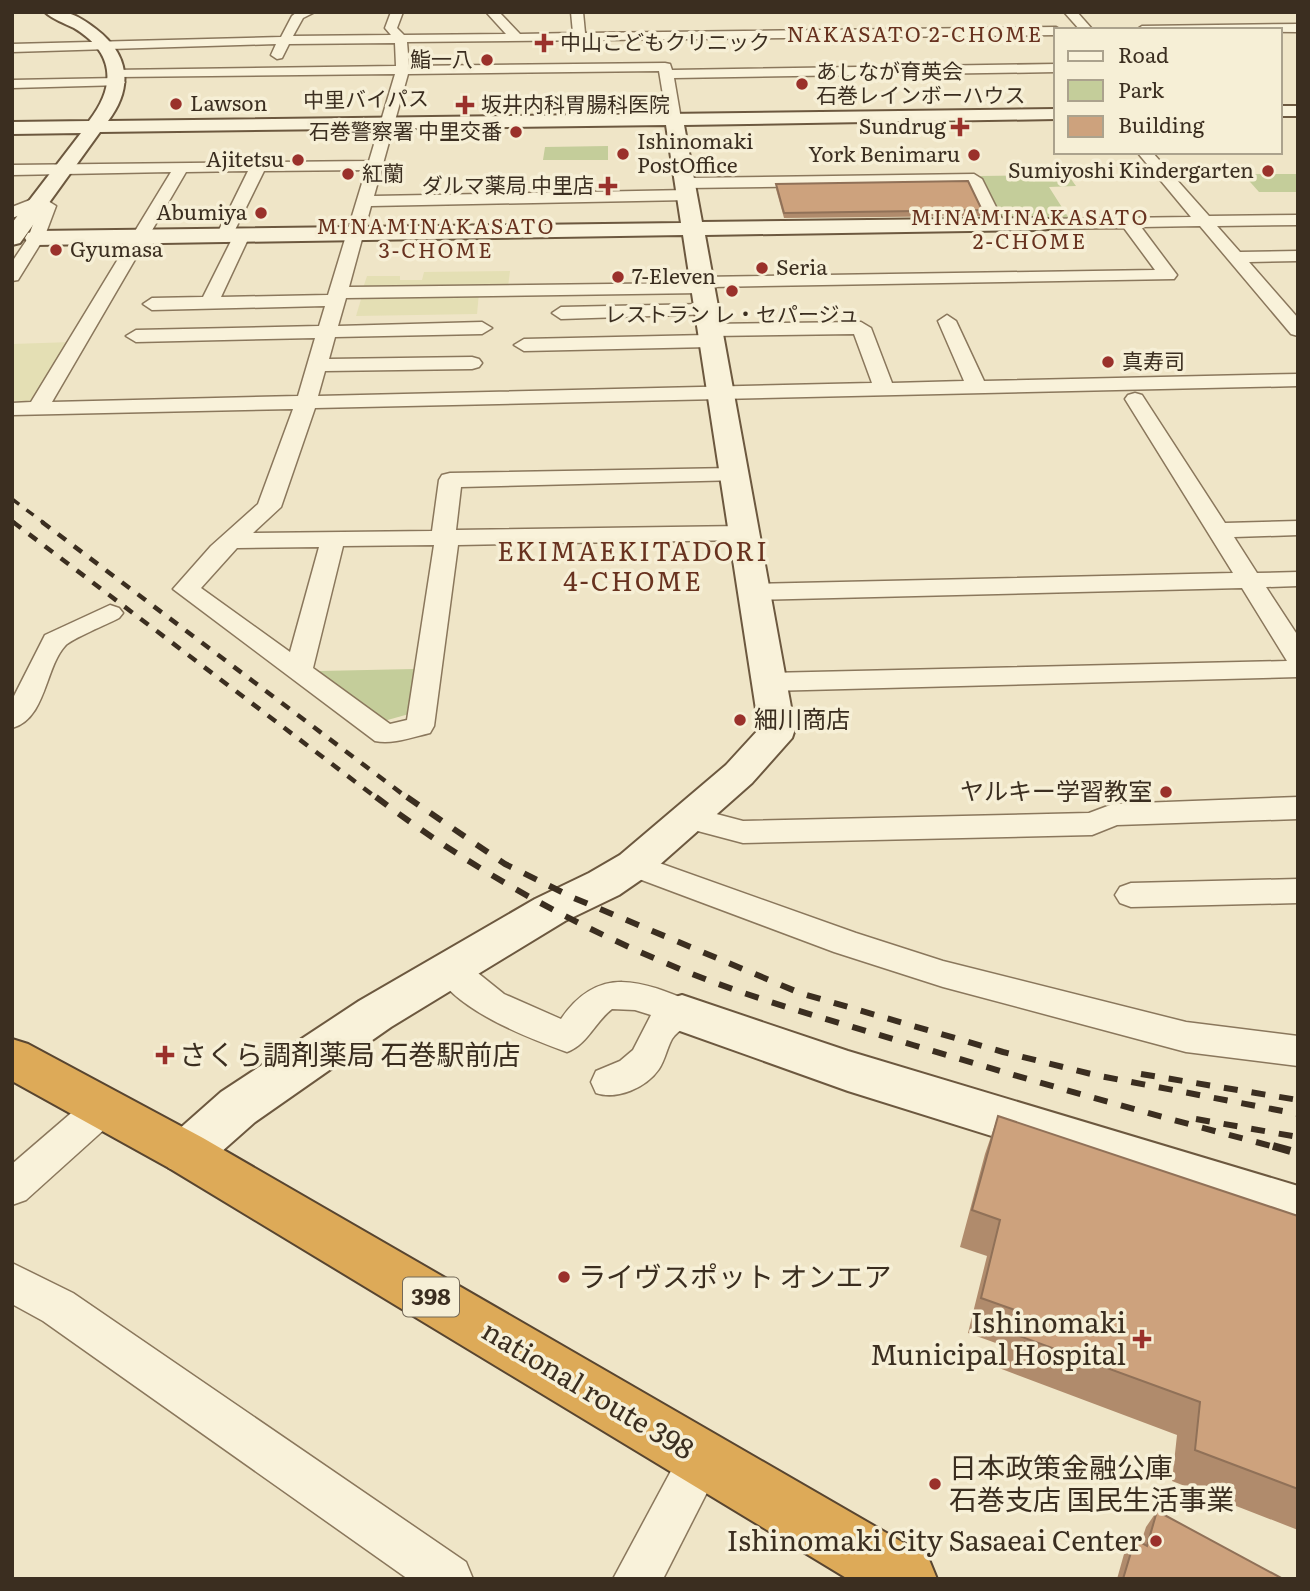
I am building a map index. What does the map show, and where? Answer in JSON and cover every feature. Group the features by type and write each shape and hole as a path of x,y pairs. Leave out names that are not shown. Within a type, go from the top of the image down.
{"highway":[{"name":"national route 398","path":"12,1058 186,1153 906,1579"}],"street":[{"path":"397,12 391,28 401,39 403,69 391,86 387,123 375,165 304,409 269,507 231,541 186,589 385,734 420,726 450,480 733,475"},
{"path":"492,12 517,38"},
{"path":"577,12 579,37"},
{"path":"1070,12 1085,28"},
{"path":"12,238 113,100 118,77 110,49 60,13"},
{"path":"259,88 298,14"},
{"path":"760,16 780,72"},
{"path":"826,16 845,52"},
{"path":"186,1153 238,1107 376,1014 550,910 604,884 634,865 686,817 739,774 774,738 777,729 657,22"},
{"path":"1032,26 1048,44"},
{"path":"12,84 267,71 403,69 780,72 904,33 969,32 1032,26 1054,31"},
{"path":"12,48 284,41 766,35 925,65 991,64 1054,68"},
{"name":"中里バイパス","path":"12,128 1054,114"},
{"path":"1145,154 1298,330"},
{"path":"12,170 375,165"},
{"path":"209,303 258,167"},
{"path":"37,409 181,168"},
{"path":"36,238 354,234 689,202 974,179 997,225"},
{"path":"363,201 689,202 997,225 1298,220"},
{"path":"12,213 22,206 48,206 36,238 12,276"},
{"path":"561,313 706,310 1168,275 1129,223"},
{"path":"1235,257 1298,256"},
{"path":"152,304 336,297 706,310 861,328 884,389"},
{"path":"524,345 706,310"},
{"path":"947,321 977,387"},
{"path":"136,336 482,328"},
{"path":"316,365 472,363"},
{"path":"720,401 884,389 1298,380"},
{"path":"12,419 304,409 720,401 1298,396"},
{"path":"1135,399 1298,657"},
{"path":"12,409 304,409"},
{"path":"1217,530 1298,528"},
{"path":"231,541 743,533"},
{"path":"299,670 333,540"},
{"path":"753,592 1298,579"},
{"path":"12,719 22,708 54,641 110,613"},
{"path":"768,682 1298,670"},
{"path":"686,817 743,832 1092,824 1113,815 1298,808"},
{"path":"634,865 846,943 943,974 1186,1037 1298,1051"},
{"path":"1131,895 1298,891"},
{"path":"451,970 492,1004 567,1037 591,1005 609,995 644,997 848,1071 1298,1209"},
{"path":"609,1082 641,1066 659,1027 666,1020 682,1013"},
{"path":"12,1188 104,1107"},
{"path":"12,1282 58,1307 449,1579"},
{"path":"636,1579 702,1459"}],"shaded area":[{"path":"510,271 508,287 363,288 367,276 400,276 400,280 422,280 424,272"},
{"path":"479,293 477,314 356,316 362,296"},
{"path":"72,342 32,404 12,400 12,344"}],"green space":[{"path":"608,146 608,160 543,160 545,147"},
{"path":"1243,174 1298,174 1298,192 1259,192"},
{"path":"1068,175 1076,186 1049,187 1070,220 1003,219 980,176"},
{"path":"415,669 409,714 384,721 319,671"}],"building":[{"path":"968,181 982,210 784,213 776,184"},
{"name":"Ishinomaki Municipal Hospital","path":"998,1116 1298,1216 1298,1489 1195,1450 1200,1402 1014,1334 1018,1311 981,1298 1000,1220 972,1210"},
{"path":"1157,1511 1283,1579 1123,1579 1135,1539 1147,1546"}],"railway":[{"path":"12,499 44,523"},
{"path":"13,522 378,799"},
{"path":"42,522 409,799"},
{"path":"376,797 445,846 553,910 629,947 698,976 789,1008 959,1059 1279,1148"},
{"path":"407,797 505,864 574,898 800,993 1003,1052 1095,1075 1298,1114"},
{"path":"1141,1074 1298,1100"},
{"path":"1196,1119 1298,1137"},
{"path":"1273,1146 1298,1153"}],"place":[{"name":"中山こどもクリニック","path":"544,43"},
{"name":"鮨一八","path":"487,60"},
{"name":"あしなが育英会 石巻レインボーハウス","path":"802,84"},
{"name":"Lawson","path":"176,104"},
{"name":"坂井内科胃腸科医院","path":"465,105"},
{"name":"Sundrug","path":"960,127"},
{"name":"石巻警察署 中里交番","path":"516,132"},
{"name":"Ishinomaki PostOffice","path":"623,154"},
{"name":"York Benimaru","path":"974,155"},
{"name":"Ajitetsu","path":"298,160"},
{"name":"Sumiyoshi Kindergarten","path":"1268,171"},
{"name":"紅蘭","path":"348,174"},
{"name":"ダルマ薬局 中里店","path":"608,186"},
{"name":"Abumiya","path":"261,213"},
{"name":"Gyumasa","path":"56,250"},
{"name":"Seria","path":"762,268"},
{"name":"7-Eleven","path":"618,277"},
{"name":"レストラン レ・セパージュ","path":"732,291"},
{"name":"真寿司","path":"1108,362"},
{"name":"細川商店","path":"740,720"},
{"name":"ヤルキー学習教室","path":"1166,792"},
{"name":"さくら調剤薬局 石巻駅前店","path":"165,1055"},
{"name":"ライヴスポット オンエア","path":"564,1277"},
{"name":"Ishinomaki Municipal Hospital","path":"1142,1339"},
{"name":"日本政策金融公庫 石巻支店 国民生活事業","path":"935,1484"},
{"name":"Ishinomaki City Sasaeai Center","path":"1156,1541"}],"district":[{"name":"NAKASATO 2-CHOME","path":"915,35"},
{"name":"MINAMINAKASATO 2-CHOME","path":"1030,230"},
{"name":"MINAMINAKASATO 3-CHOME","path":"436,239"},
{"name":"EKIMAEKITADORI 4-CHOME","path":"633,567"}]}
